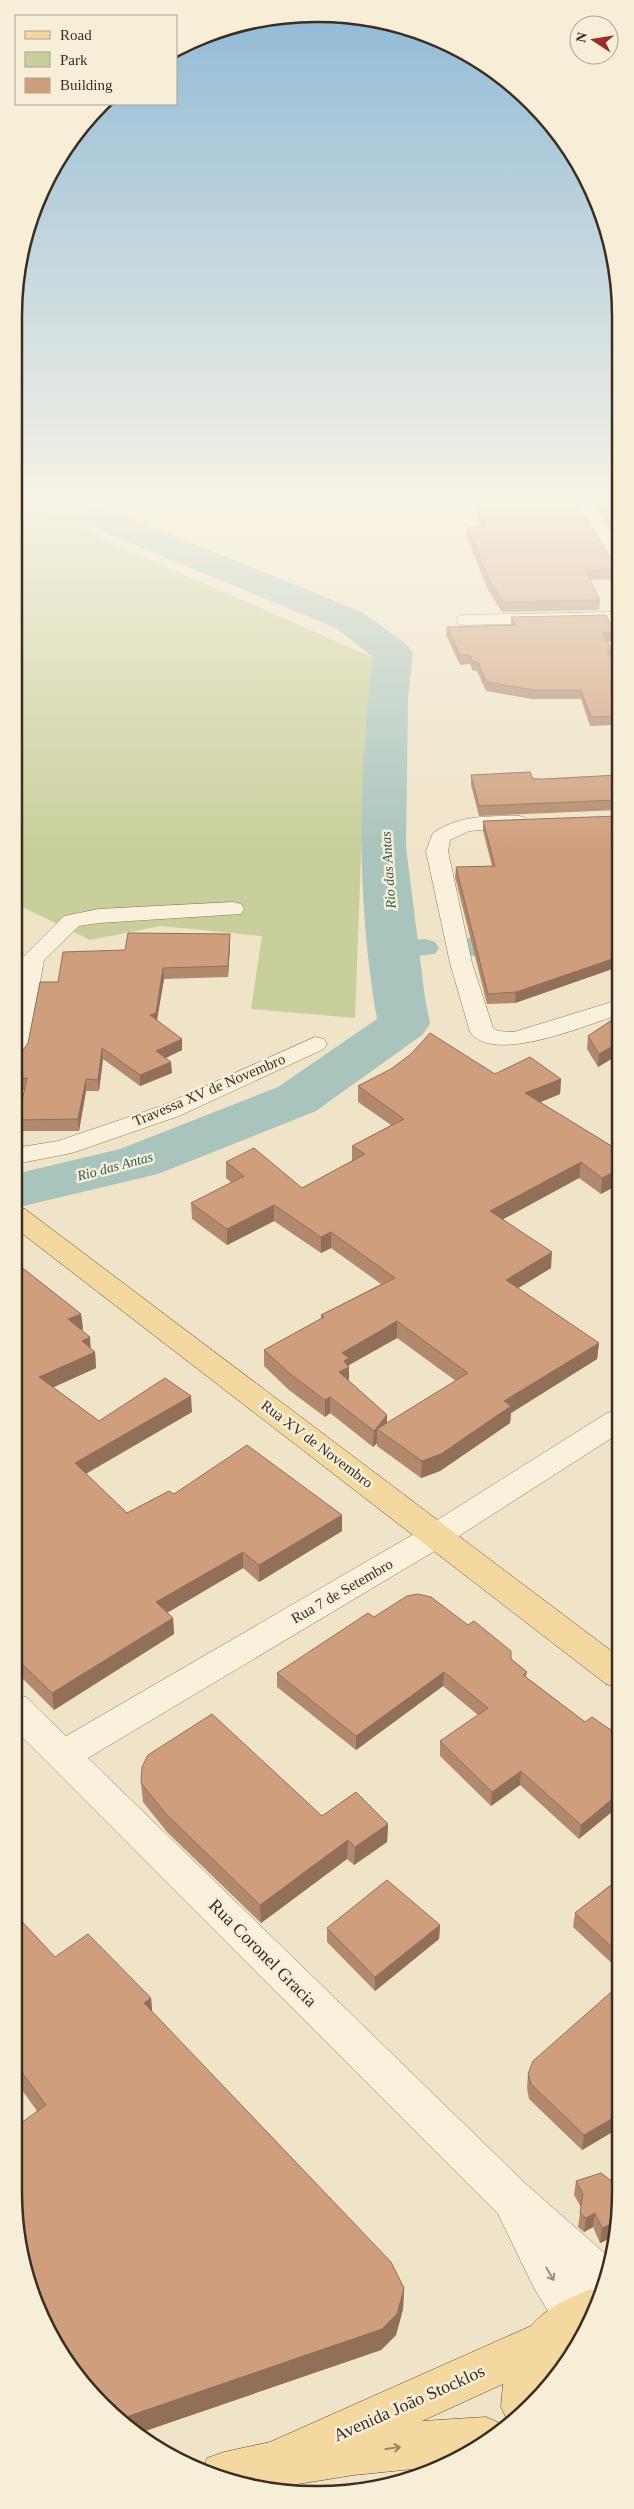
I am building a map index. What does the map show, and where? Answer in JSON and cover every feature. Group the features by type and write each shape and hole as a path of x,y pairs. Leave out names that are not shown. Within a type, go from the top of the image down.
{"main road":[{"name":"Rua XV de Novembro","path":"22,1220 612,1670"},
{"path":"524,2401 530,2368 543,2343 584,2313"},
{"name":"Avenida João Stocklos","path":"275,2464 543,2343"},
{"name":"Avenida João Stocklos","path":"231,2473 275,2464 406,2446 474,2441"}],"street":[{"path":"465,620 612,616"},
{"path":"539,821 471,824 450,828 440,837 439,860 461,963 482,1032 493,1038 515,1039 612,1009"},
{"path":"22,1017 33,958 72,920 99,916 233,909"},
{"name":"Travessa XV de Novembro","path":"22,1155 63,1148 170,1111 315,1044"},
{"name":"Rua 7 de Setembro","path":"63,1755 437,1535 612,1424"},
{"name":"Rua Coronel Gracia","path":"22,1714 512,2199 599,2276"},
{"name":"Rua Coronel Gracia","path":"512,2199 549,2273 584,2313"}],"green space":[{"path":"22,616 278,616 374,658 361,856 355,1018 251,1009 262,936 161,926 90,940 22,907"}],"building":[{"path":"607,616 612,627 612,633 603,633 612,651 607,651 612,659 612,716 591,717 581,690 533,690 486,682 478,662 473,662 470,655 460,656 447,627 516,625 511,617"},
{"path":"530,772 533,779 612,775 612,800 479,806 471,775"},
{"path":"612,816 612,959 516,992 488,994 456,867 495,866 483,821"},
{"path":"128,933 230,934 228,966 163,968 156,1013 150,1015 182,1039 156,1051 171,1062 140,1075 102,1048 98,1080 86,1079 78,1119 22,1120 22,1101 27,1078 22,1078 22,1055 28,1043 40,982 58,982 63,952 125,950"},
{"path":"612,1020 612,1046 599,1054 588,1036"},
{"path":"430,1033 495,1074 530,1057 561,1079 525,1093 612,1146 612,1173 602,1178 581,1162 490,1211 552,1252 506,1280 599,1343 504,1401 511,1406 441,1454 422,1461 377,1429 468,1373 397,1321 342,1353 349,1358 344,1361 349,1367 339,1372 387,1415 374,1431 330,1397 325,1400 289,1373 264,1350 324,1317 321,1315 395,1278 331,1232 321,1237 274,1205 227,1229 191,1203 244,1176 226,1162 254,1148 302,1188 365,1154 352,1146 404,1119 358,1086 391,1069 411,1054"},
{"path":"22,1268 81,1314 68,1319 90,1337 82,1341 95,1352 39,1377 99,1421 165,1378 191,1396 75,1463 127,1513 169,1491 174,1494 247,1445 342,1515 259,1565 243,1552 156,1602 173,1618 52,1693 22,1664"},
{"path":"418,1594 431,1597 468,1625 474,1621 511,1651 511,1659 527,1672 523,1675 585,1722 592,1717 612,1731 612,1799 581,1825 521,1771 492,1792 440,1741 488,1708 444,1672 356,1736 277,1673 368,1613 374,1617 407,1596"},
{"path":"212,1714 322,1816 356,1792 388,1824 355,1847 348,1840 260,1905 166,1814 141,1783 142,1767 148,1755"},
{"path":"387,1880 440,1925 375,1977 327,1928"},
{"path":"612,1885 612,1947 575,1913"},
{"path":"22,1922 55,1957 88,1934 151,1998 144,2003 391,2262 404,2288 397,2314 382,2329 127,2417 96,2386 72,2357 45,2305 28,2249 22,2192 22,2122 46,2105 22,2073"},
{"path":"612,1991 612,2119 584,2135 531,2084 528,2074 533,2061"},
{"path":"601,2173 610,2180 612,2179 610,2225 602,2228 595,2213 586,2218 580,2213 583,2194 576,2181"}],"waterway":[{"name":"Rio das Antas","path":"22,1189 138,1162 297,1099 404,1024 399,998 383,847 388,698 393,653 349,620 339,616"},
{"path":"467,947 612,943"},
{"path":"394,949 425,948"}]}
